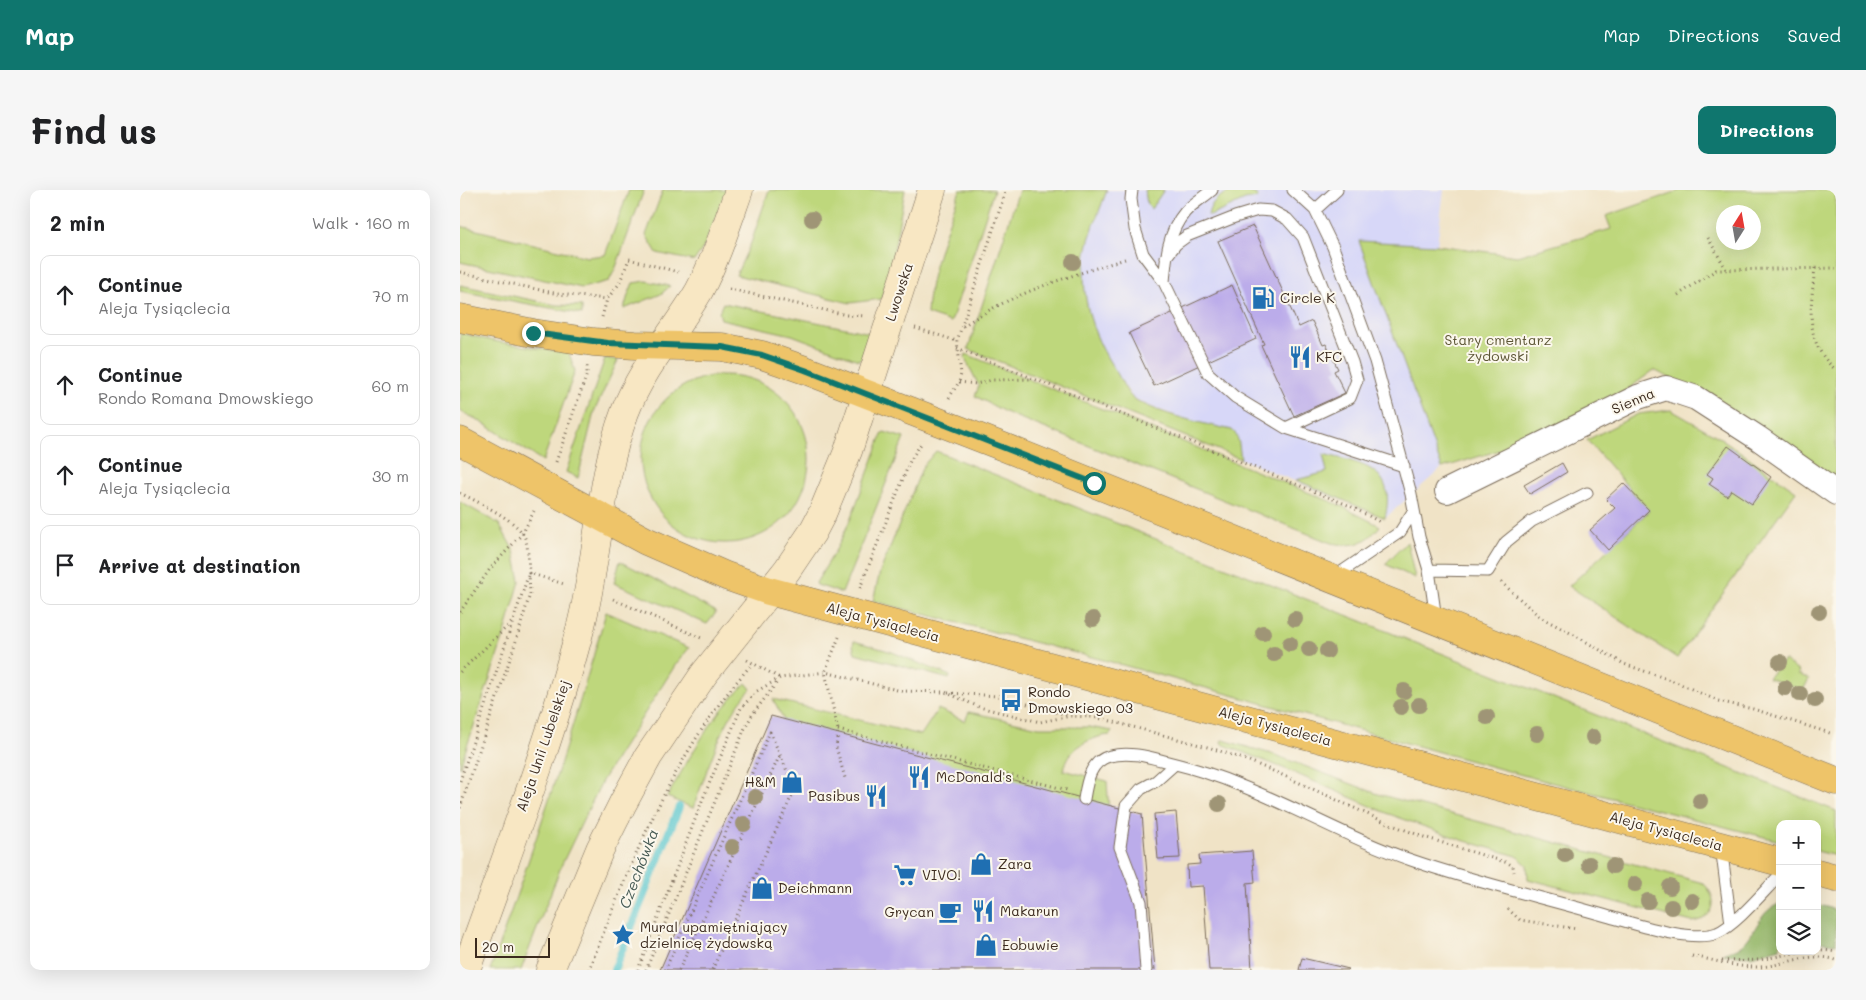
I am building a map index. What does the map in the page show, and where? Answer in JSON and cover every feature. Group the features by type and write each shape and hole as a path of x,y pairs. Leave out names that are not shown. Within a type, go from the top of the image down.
{"main road":[{"path":"662,346 684,315 704,280 720,243 739,190"},
{"name":"Lwowska","path":"769,591 801,550 830,498 848,451 932,190"},
{"path":"460,318 533,333 593,342 722,347 762,355 805,370 1332,578 1836,781"},
{"name":"Aleja Unii Lubelskiej","path":"466,970 539,763 569,670 590,591 600,517 611,464 626,411 642,378 662,346"},
{"path":"460,441 600,517"},
{"name":"Aleja Tysiąclecia","path":"600,517 654,545 726,576 769,591 1776,861"},
{"path":"550,970 600,849 648,757 704,674 769,591"},
{"path":"1821,874 1836,878"}],"street":[{"name":"Sienna","path":"1446,491 1638,397 1666,388 1696,398 1758,438 1836,493"}],"lane":[{"path":"1132,190 1131,199 1135,230 1142,254 1164,282 1208,373 1234,397 1286,428 1404,466"},
{"path":"1164,282 1166,257 1172,233 1185,212 1212,190"},
{"path":"1293,190 1315,210 1333,247 1375,361 1404,466 1419,537 1429,570 1437,621"},
{"path":"1315,210 1337,190"},
{"path":"1166,257 1176,244 1187,236 1258,210 1272,211 1287,219 1303,237 1352,362 1357,380 1350,398 1286,428"},
{"path":"1429,570 1488,571 1506,542 1532,521 1587,493"},
{"path":"1332,578 1400,532 1414,510"},
{"path":"1084,796 1090,773 1098,762 1109,756 1128,753 1175,764 1240,785 1384,850 1457,874 1639,925 1686,936 1716,933 1731,924 1776,879"},
{"path":"1146,970 1141,902 1120,847 1126,806 1141,789 1156,781 1175,764"},
{"path":"1721,846 1731,924"}],"path":[{"path":"1006,190 957,341 961,374 958,383 976,384 992,380 1035,379"},
{"path":"1708,238 1726,269"},
{"path":"962,326 1032,289 1142,254"},
{"path":"603,315 608,299 619,284 629,259 685,274"},
{"path":"1816,268 1810,314 1813,336 1827,362 1836,370"},
{"path":"1678,295 1716,270 1836,268"},
{"path":"460,272 558,294 608,299"},
{"path":"729,289 847,315 866,316"},
{"path":"928,332 957,341"},
{"path":"957,348 1348,505 1400,532"},
{"path":"554,467 587,374 587,365"},
{"path":"857,596 910,461 920,445"},
{"path":"460,493 504,517 523,533 526,545 530,594 460,808"},
{"path":"460,612 490,569 523,533 532,517"},
{"path":"1488,571 1540,617 1624,664 1676,682 1718,701 1753,708 1833,734"},
{"path":"529,573 554,580"},
{"path":"460,781 529,573"},
{"path":"611,598 698,636"},
{"path":"460,672 514,620"},
{"path":"840,636 824,672 838,730 836,747 845,778"},
{"path":"748,660 780,678"},
{"path":"589,970 621,889 662,796 685,757 729,691 753,663"},
{"path":"638,970 702,801 741,708 757,691 780,678 824,672"},
{"path":"646,970 745,728 752,714 780,678"},
{"path":"945,692 999,696 1070,716"},
{"path":"838,730 1084,796"},
{"path":"664,970 770,732 795,789 712,970"},
{"path":"679,970 780,755"},
{"path":"1502,861 1513,866 1515,870 1513,876"},
{"path":"1506,904 1510,912 1520,920 1555,926"},
{"path":"1821,950 1836,952"},
{"path":"1784,955 1759,960 1716,961 1736,966 1761,967 1807,956 1836,960"}],"shaded area":[{"path":"1107,190 1444,190 1437,245 1359,241 1442,468 1385,518 1241,459 1238,439 1232,430 1194,422 1149,406 1132,397 1104,354 1089,317 1083,282 1088,242"}],"green space":[{"path":"629,190 644,190 616,267 609,281 582,288 460,262 460,226 587,257 605,255"},
{"path":"663,190 727,190 703,248 694,261 657,253 646,235"},
{"path":"769,190 905,190 892,260 881,299 850,303 736,275 751,243"},
{"path":"960,190 994,190 951,322 927,314 928,298 944,235"},
{"path":"1019,190 1107,190 1089,240 1084,274 1085,291 1092,324 1106,356 1126,390 1134,399 1156,410 1232,430 1238,439 1241,459 968,349"},
{"path":"1145,190 1164,190 1151,209 1147,205"},
{"name":"Stary cmentarz żydowski","path":"1681,190 1836,190 1836,486 1704,395 1654,370 1613,400 1500,450 1442,468 1359,241 1437,245 1517,256 1611,229 1606,216"},
{"path":"1248,191 1257,195 1258,198 1245,200 1210,216 1208,215 1212,205 1219,197 1228,192"},
{"path":"646,281 670,286 661,294 624,309 633,283"},
{"path":"460,285 556,305 582,306 582,314 460,291"},
{"path":"723,303 870,333 862,358 858,360 792,335 721,319 719,312"},
{"path":"460,333 493,341 569,353 575,371 543,461 478,420 460,411"},
{"path":"966,354 1337,504 1380,526 1364,541 1346,545 1331,543 1007,413 975,396 979,386 965,358"},
{"path":"605,358 618,360 594,412 578,478 566,472"},
{"path":"725,375 749,379 764,385 778,394 790,406 799,420 805,435 809,459 805,483 799,498 790,512 778,524 764,533 749,539 725,543 701,539 686,533 672,524 660,512 651,498 645,483 641,459 645,435 651,420 660,406 672,394 686,385 701,379"},
{"path":"1671,410 1722,439 1796,491 1677,658 1569,586 1649,511 1587,440 1638,414"},
{"path":"884,432 904,438 842,593 817,585 816,583 837,548 851,518"},
{"path":"936,451 1836,811 1836,856 1821,852 1821,820 1776,820 1776,840 1530,777 1119,664 873,601 880,572 923,466"},
{"path":"1323,454 1363,465 1381,478 1386,488 1385,518 1296,480 1327,472"},
{"path":"460,502 499,524 514,551 520,581 505,633 460,767"},
{"path":"1407,542 1415,578 1385,564"},
{"path":"620,561 715,611 715,614 707,624 614,583"},
{"path":"606,612 689,648 676,664 603,779 562,864 521,970 490,970 551,792"},
{"path":"854,641 892,652 950,676 949,679 855,653"},
{"path":"1784,660 1799,672 1798,674 1809,679 1803,690 1768,678"},
{"path":"746,683 751,689 732,714 724,729 693,808 667,797 712,723"},
{"path":"773,699 921,735 938,709 965,721 969,712 1039,727 1089,727 1112,731 1110,735 1099,737 1078,747 1069,757 1063,770 1107,781 1112,864 742,970 854,853"},
{"path":"1221,741 1275,755 1378,794 1703,883 1712,895 1713,902 1710,913 1700,920 1692,922 1528,879 1527,865 1517,856 1465,841 1389,814 1222,744"},
{"path":"1821,905 1836,910 1836,944 1821,942"},
{"path":"1776,906 1776,949 1751,956 1722,954 1741,946 1767,911"}],"building":[{"path":"1253,226 1299,327 1312,321 1323,345 1326,344 1338,369 1334,371 1345,393 1294,416 1261,345 1264,344 1218,241"},
{"path":"1232,285 1256,339 1154,386 1129,333"},
{"path":"1728,446 1771,477 1752,504 1731,490 1727,496 1709,484 1713,478 1707,474"},
{"path":"1562,463 1567,472 1530,494 1524,485"},
{"path":"1623,483 1649,510 1608,550 1590,530 1615,508 1606,499"},
{"name":"VIVO!","path":"771,716 1142,814 1155,970 660,970"},
{"path":"1176,812 1180,858 1158,859 1154,814"},
{"path":"1252,851 1255,882 1247,883 1252,970 1209,970 1203,886 1188,887 1187,865 1200,864 1199,855"},
{"path":"1302,958 1349,969 1299,970"}],"waterway":[{"name":"Czechówka","path":"614,970 679,807"}],"place":[{"name":"Circle K","path":"1263,298"},
{"name":"KFC","path":"1300,357"},
{"name":"Rondo Dmowskiego 03","path":"1011,700"},
{"name":"McDonald's","path":"919,777"},
{"name":"H&M","path":"792,782"},
{"name":"Pasibus","path":"876,796"},
{"name":"Zara","path":"981,864"},
{"name":"VIVO!","path":"905,875"},
{"name":"Deichmann","path":"762,888"},
{"name":"Makarun","path":"983,911"},
{"name":"Grycan","path":"950,912"},
{"name":"Mural upamiętniający dzielnicę żydowską","path":"623,935"},
{"name":"Eobuwie","path":"986,945"}],"route":[{"path":"533,333 593,342 722,347 762,355 1094,483"}]}
